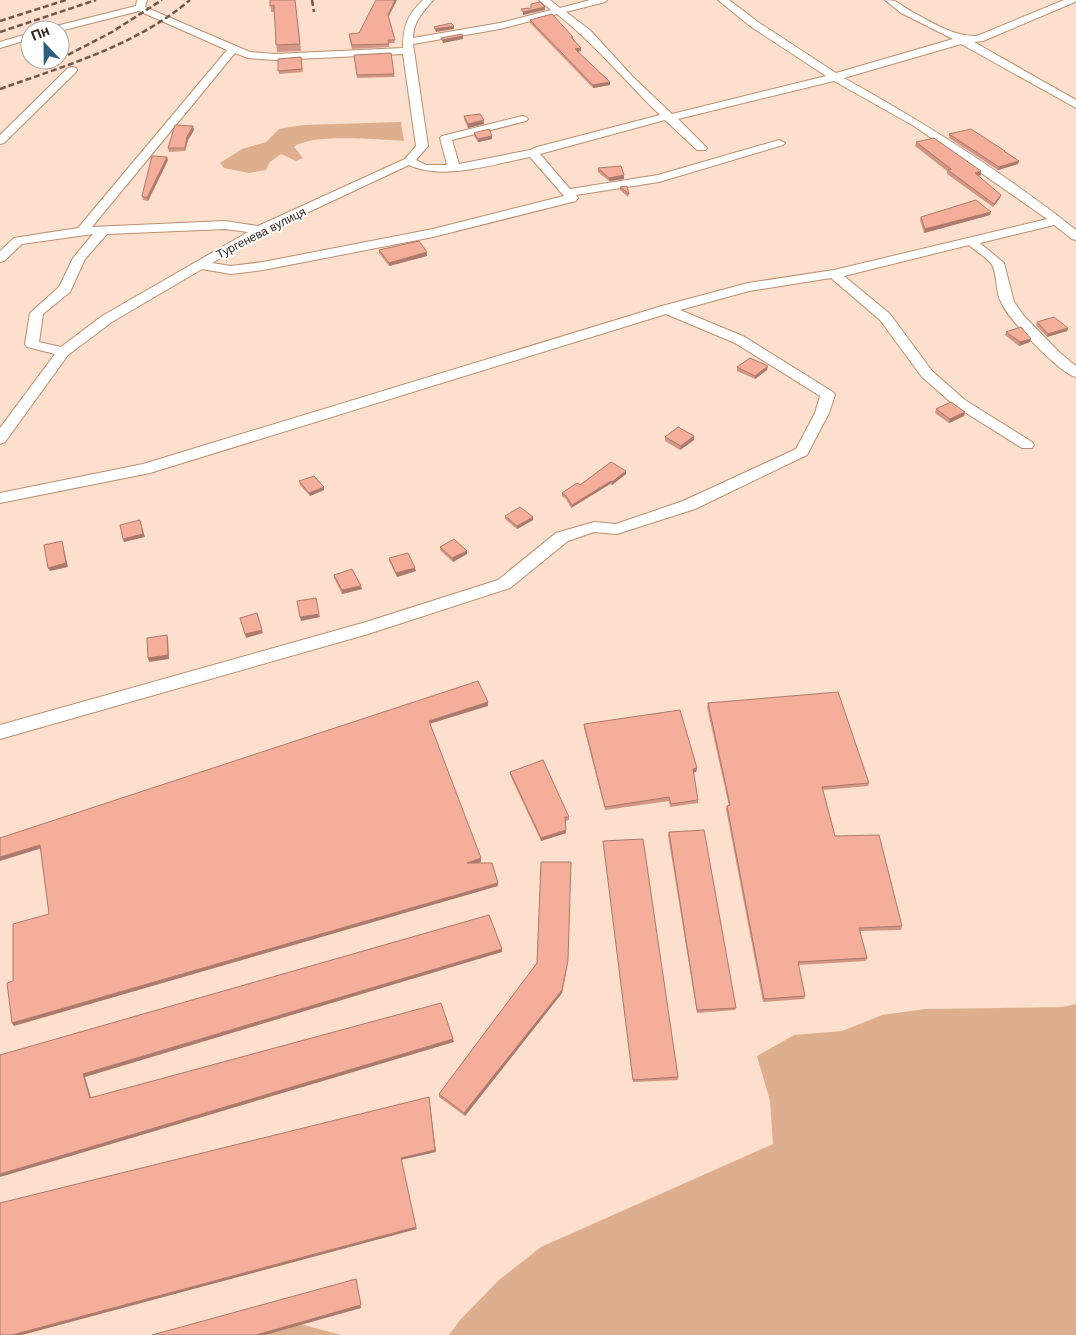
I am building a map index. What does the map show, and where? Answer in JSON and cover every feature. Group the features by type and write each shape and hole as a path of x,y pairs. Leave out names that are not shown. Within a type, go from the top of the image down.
{"street":[{"path":"428,0 418,10 408,29 422,146 409,162 424,168 454,168 533,153 541,149 668,117 835,77 962,40 979,39 1071,0 1076,3"},
{"path":"544,0 586,32 629,80 701,148"},
{"path":"70,25 141,4 233,49 248,55 275,58 409,47 602,0"},
{"path":"723,0 754,24 835,77 918,124 1036,204 1055,221 1074,233"},
{"path":"890,0 904,11 962,40 1076,105"},
{"path":"0,46 20,39"},
{"path":"82,231 233,49"},
{"path":"0,141 72,70"},
{"path":"454,168 446,138 522,120"},
{"path":"567,192 659,178 779,143"},
{"path":"201,264 231,270 433,233 572,198 533,153"},
{"name":"Тургенева вулиця","path":"0,439 63,352 107,319 260,230 409,162"},
{"path":"0,498 145,469 667,309 748,286 834,274 1055,221"},
{"path":"0,258 18,241 82,231 224,225 260,230"},
{"path":"63,352 32,344 37,313 65,289 80,258 103,231"},
{"path":"972,242 998,263 1007,302 1019,319 1055,356 1076,373"},
{"path":"834,274 885,317 927,374 953,398 1027,445"},
{"path":"0,732 368,628 504,584 562,537 594,527 617,529 689,505 802,452 822,412 828,395 740,340 667,309"}],"shaded area":[{"path":"401,122 404,141 347,138 315,140 294,147 303,158 296,161 281,154 270,162 266,170 249,173 224,168 220,163 242,149 266,142 279,129 303,125"},
{"path":"1076,1004 1076,1335 449,1335 461,1319 499,1280 541,1247 773,1144 770,1101 757,1056 794,1035 842,1031 882,1015 925,1009 1063,1007"},
{"path":"300,1324 341,1335 260,1335"}],"building":[{"path":"270,0 295,0 300,44 276,45 274,5 270,6"},
{"path":"376,0 395,0 388,15 395,40 388,40 389,44 352,45 349,34 359,33"},
{"path":"540,2 545,7 523,12 521,9 531,8 531,4"},
{"path":"552,14 581,48 575,49 610,82 593,85 530,20"},
{"path":"451,23 454,26 435,29 434,27"},
{"path":"462,34 463,36 442,40 441,38"},
{"path":"391,53 394,74 357,75 354,55"},
{"path":"301,57 302,69 278,71 278,59"},
{"path":"480,114 484,120 468,124 464,116"},
{"path":"175,125 193,126 187,137 185,148 168,148"},
{"path":"489,129 492,136 478,139 474,133"},
{"path":"971,129 1019,161 999,167 949,134"},
{"path":"934,138 981,171 975,173 1001,195 994,204 948,170 951,169 916,142"},
{"path":"152,156 167,157 147,198 142,196"},
{"path":"621,166 624,175 609,178 598,168"},
{"path":"627,186 629,194 620,187"},
{"path":"976,200 991,212 925,229 921,217"},
{"path":"419,241 427,252 389,263 379,250"},
{"path":"1054,317 1068,328 1048,334 1037,322"},
{"path":"1021,327 1031,339 1020,342 1006,332"},
{"path":"750,358 768,366 755,376 737,367"},
{"path":"951,402 965,412 950,419 936,409"},
{"path":"678,427 694,436 681,446 665,437"},
{"path":"611,462 626,471 612,482 572,505 562,493 577,483 580,485"},
{"path":"314,476 324,487 309,493 299,481"},
{"path":"520,507 533,517 517,526 505,516"},
{"path":"140,520 143,534 123,539 120,525"},
{"path":"454,539 467,551 452,558 440,547"},
{"path":"62,541 66,563 48,568 44,545"},
{"path":"408,553 415,568 396,573 389,558"},
{"path":"352,569 361,586 342,590 334,575"},
{"path":"316,598 319,614 300,617 297,601"},
{"path":"257,613 262,630 245,634 240,618"},
{"path":"167,635 168,655 148,658 147,638"},
{"path":"478,681 488,702 429,721 481,858 467,863 492,863 498,883 12,1023 7,983 13,981 13,924 49,914 40,845 0,857 0,838"},
{"path":"838,692 869,783 822,787 835,836 879,835 902,926 859,928 867,958 798,962 805,996 764,999 727,806 730,805 708,703"},
{"path":"680,710 697,768 693,769 698,800 671,804 669,797 605,807 584,724"},
{"path":"543,760 569,817 565,817 566,830 541,838 510,772"},
{"path":"704,830 736,1008 697,1010 669,832"},
{"path":"643,839 678,1077 633,1080 603,841"},
{"path":"541,862 571,862 568,960 562,990 464,1113 439,1094 537,963"},
{"path":"489,915 502,949 83,1074 90,1098 441,1003 453,1039 0,1174 0,1055"},
{"path":"429,1097 435,1150 401,1158 416,1227 12,1335 0,1335 0,1203"},
{"path":"356,1279 361,1305 256,1335 152,1335"}],"railway":[{"path":"0,21 66,0"},
{"path":"0,32 96,0"},
{"path":"70,54 112,32 162,0"},
{"path":"0,89 100,53 147,30 190,0"},
{"path":"312,0 314,12"}]}
